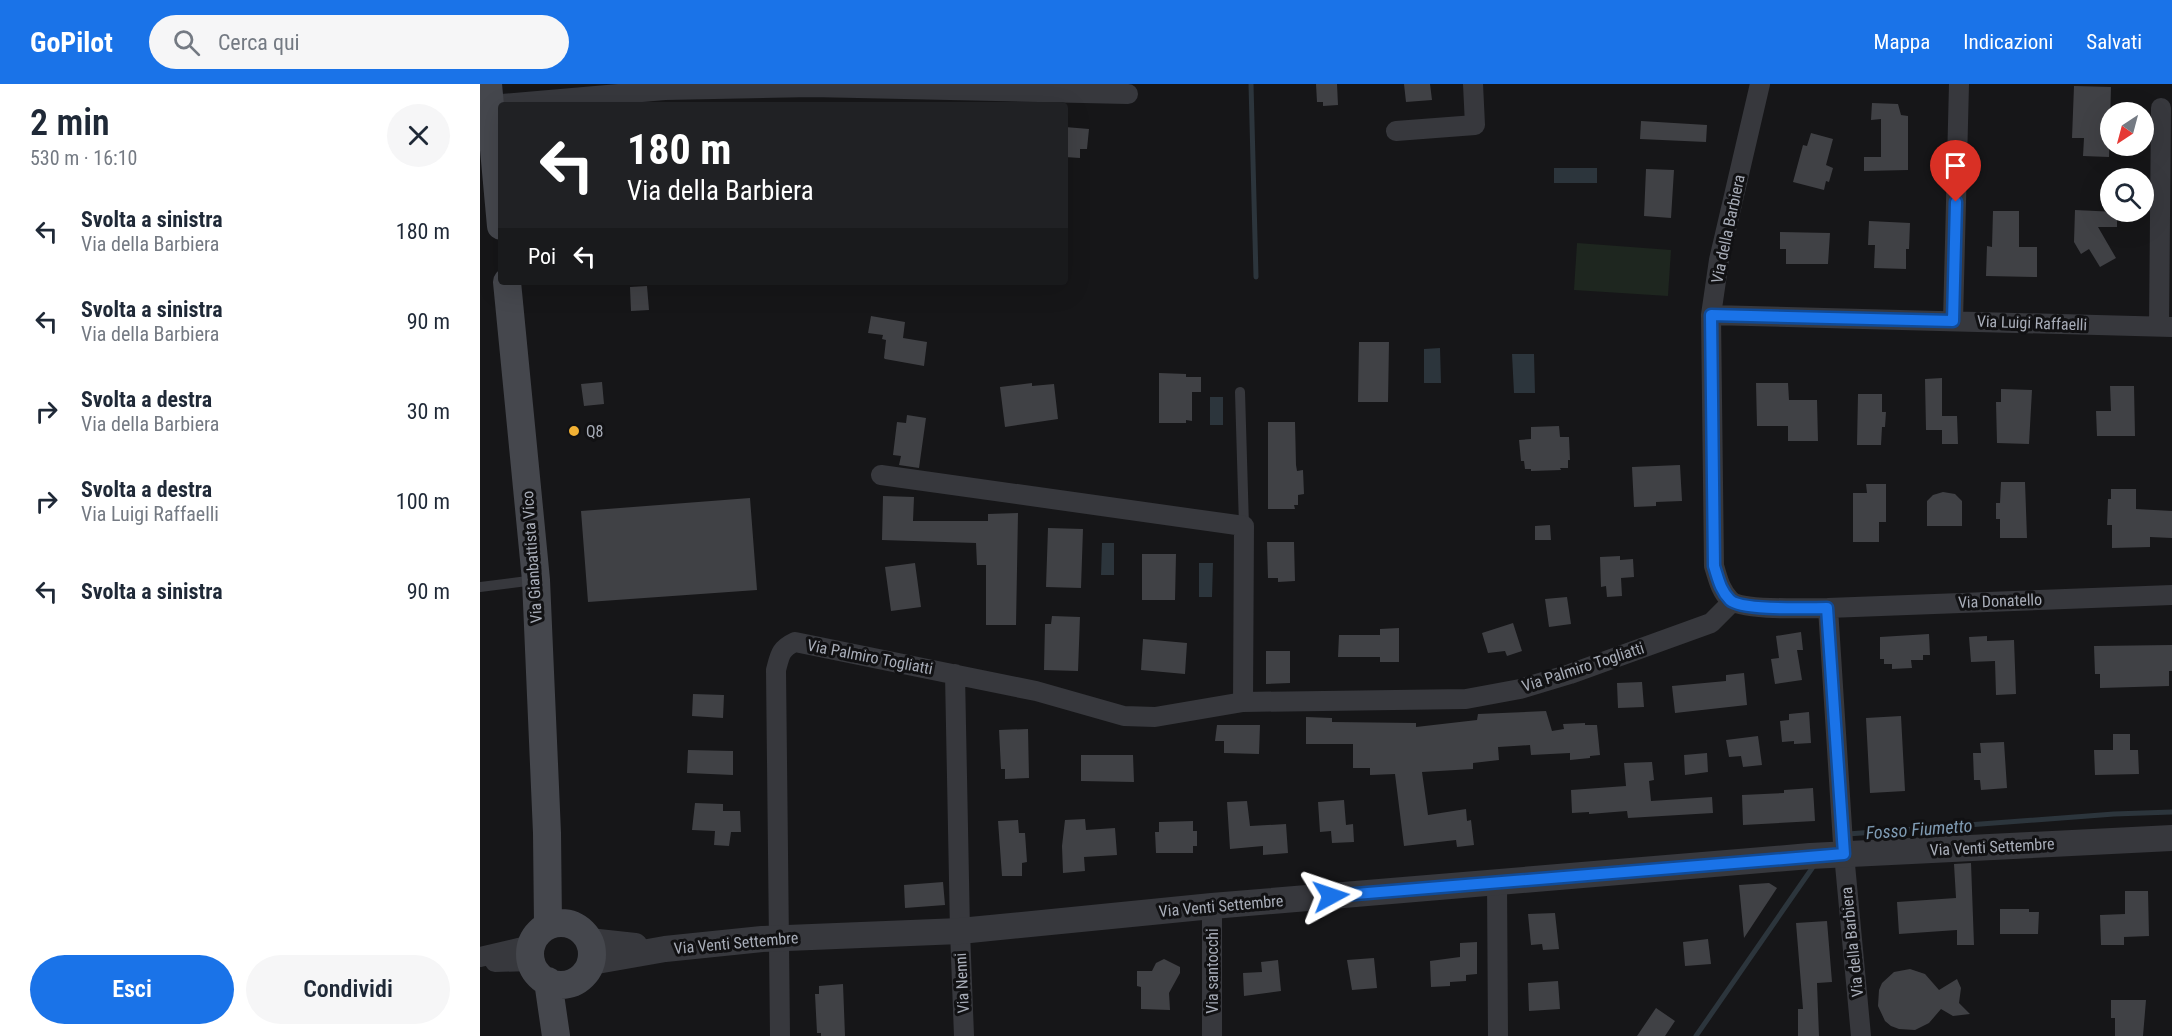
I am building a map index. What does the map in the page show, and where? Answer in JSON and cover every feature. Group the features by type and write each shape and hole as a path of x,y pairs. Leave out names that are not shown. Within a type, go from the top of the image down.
{"main road":[{"path":"489,94 498,193"},
{"name":"Via Gianbattista Vico","path":"507,285 536,580 547,833 568,1036"},
{"name":"Via Gianbattista Vico","path":"556,1036 561,953"}],"street":[{"path":"1396,131 1474,125 1473,84"},
{"name":"Via della Barbiera","path":"1732,602 1721,589 1714,566 1711,315 1719,260 1760,84"},
{"path":"1953,321 1959,84"},
{"path":"489,94 801,87 1128,94"},
{"path":"2162,108 2165,326"},
{"name":"Via Luigi Raffaelli","path":"1711,315 2165,326"},
{"path":"881,475 1244,526 1243,702"},
{"name":"Via Donatello","path":"1827,608 2172,595"},
{"path":"1732,602 1747,606 1827,608"},
{"name":"Via Palmiro Togliatti","path":"779,938 776,670 780,655 786,646 795,642 1036,691 1124,716 1155,717 1243,702 1466,699 1520,689 1570,675 1712,623 1732,602"},
{"name":"Via della Barbiera","path":"1827,608 1841,820 1832,852 1861,1036"},
{"name":"Via Nenni","path":"955,674 964,1036"},
{"name":"Via Venti Settembre","path":"480,957 665,949 779,938 960,931 1212,906 1832,852 2172,838"},
{"path":"1497,882 1498,1036"},
{"name":"Via santocchi","path":"1212,906 1212,1036"},
{"path":"779,938 780,1036"},
{"name":"Via Venti Settembre","path":"480,963 561,953"}],"lane":[{"path":"1240,392 1244,526"},
{"path":"480,587 536,580"}],"shaded area":[{"path":"1554,168 1597,168 1597,183 1554,183"},
{"path":"1577,243 1671,250 1668,296 1574,290"},
{"path":"1440,348 1441,383 1424,383 1424,349"},
{"path":"1512,354 1534,354 1535,393 1514,393"},
{"path":"1210,397 1223,397 1223,425 1210,425"},
{"path":"1102,543 1114,543 1114,575 1101,575"},
{"path":"1199,563 1213,563 1212,597 1199,597"}],"building":[{"path":"1316,84 1337,84 1338,105 1323,106 1323,102 1317,102"},
{"path":"1404,84 1430,84 1432,100 1406,102"},
{"path":"2074,86 2111,87 2111,102 2100,102 2100,156 2109,157 2083,156 2084,138 2072,138"},
{"path":"1872,103 1898,104 1901,115 1908,116 1908,170 1864,171 1864,157 1881,157 1881,119 1871,120"},
{"path":"1641,121 1707,125 1706,142 1640,139"},
{"path":"1068,127 1089,129 1087,149 1080,149 1080,158 1068,157"},
{"path":"1811,133 1833,139 1826,165 1833,168 1824,190 1793,182 1803,145 1807,146"},
{"path":"1646,169 1674,170 1671,218 1644,216"},
{"path":"2075,210 2100,211 2100,222 2117,222 2117,227 2098,227 2116,258 2100,267 2089,249 2081,254 2074,242"},
{"path":"1993,211 2019,211 2019,247 2037,247 2037,277 1986,276 1987,246 1992,247"},
{"path":"1869,221 1910,223 1906,269 1874,268 1875,245 1868,245"},
{"path":"1780,232 1830,233 1828,264 1786,264 1786,249 1780,249"},
{"path":"647,286 649,310 631,311 630,287"},
{"path":"871,316 905,322 903,338 927,342 924,366 885,359 886,340 882,339 883,335 868,333"},
{"path":"1359,342 1389,342 1388,402 1358,402"},
{"path":"1159,373 1201,377 1201,392 1192,392 1192,421 1159,423"},
{"path":"1942,378 1942,416 1957,416 1958,444 1942,444 1942,430 1926,430 1925,379"},
{"path":"602,382 604,404 584,406 581,384"},
{"path":"1032,383 1032,386 1054,384 1058,419 1005,427 1000,387"},
{"path":"1756,383 1788,383 1789,400 1817,400 1818,441 1788,441 1788,426 1757,426"},
{"path":"2110,386 2134,386 2135,436 2097,436 2096,411 2111,411"},
{"path":"2001,389 2032,390 2029,444 1997,443 1996,402 2001,402"},
{"path":"1858,394 1882,394 1882,412 1886,412 1881,445 1857,445"},
{"path":"907,415 926,418 919,468 899,465 901,456 893,455 897,422 906,423"},
{"path":"1268,422 1295,422 1296,465 1297,471 1303,470 1304,494 1298,495 1298,505 1294,505 1295,509 1268,509"},
{"path":"1559,426 1560,437 1569,437 1568,468 1531,471 1531,469 1525,469 1524,461 1521,461 1519,440 1531,439 1531,427"},
{"path":"1680,465 1682,501 1656,502 1656,506 1634,507 1632,467"},
{"path":"2001,482 2025,482 2027,538 2000,538 2000,519 1996,519 1996,503 2000,503"},
{"path":"1866,484 1886,484 1886,522 1879,522 1879,542 1853,542 1853,493 1867,493"},
{"path":"2111,489 2136,489 2136,509 2172,511 2172,538 2150,537 2150,547 2112,548 2112,525 2107,525 2108,499 2111,499"},
{"path":"1943,492 1955,494 1962,501 1962,526 1927,526 1927,501 1933,495"},
{"path":"883,496 914,497 913,521 988,521 988,514 1018,513 1016,625 986,625 986,565 977,565 976,543 882,540"},
{"path":"750,498 757,590 588,602 581,511"},
{"path":"1550,525 1551,540 1535,540 1535,526"},
{"path":"1048,528 1083,529 1081,588 1046,587"},
{"path":"1267,542 1294,542 1295,581 1278,582 1278,578 1268,578"},
{"path":"1142,554 1176,554 1175,600 1142,600"},
{"path":"1620,556 1620,560 1633,559 1634,577 1621,578 1622,596 1607,597 1606,586 1601,587 1600,557"},
{"path":"915,563 921,607 891,611 885,567"},
{"path":"1567,597 1571,624 1549,627 1545,599"},
{"path":"1052,616 1080,617 1078,671 1044,670 1045,624 1051,624"},
{"path":"1513,623 1522,651 1507,656 1505,651 1488,653 1482,633"},
{"path":"1399,628 1399,662 1380,662 1380,657 1338,657 1339,635 1380,635 1380,629"},
{"path":"1801,632 1803,650 1797,650 1802,680 1775,684 1771,659 1779,658 1776,636"},
{"path":"1929,634 1930,655 1923,655 1923,660 1911,660 1912,668 1892,669 1892,664 1884,664 1884,659 1880,659 1880,637"},
{"path":"1987,636 1987,641 2014,640 2016,694 1996,695 1995,661 1971,662 1969,637"},
{"path":"1143,639 1187,643 1185,674 1141,670"},
{"path":"2172,645 2172,671 2169,671 2169,686 2100,688 2100,674 2095,674 2094,646"},
{"path":"1266,651 1290,651 1290,683 1266,684"},
{"path":"1744,673 1747,705 1675,713 1672,686 1726,681 1726,675"},
{"path":"1642,682 1644,707 1618,708 1617,683"},
{"path":"693,694 724,695 723,718 692,716"},
{"path":"1546,711 1552,731 1564,729 1563,724 1597,725 1600,755 1570,760 1570,753 1531,755 1530,745 1498,747 1499,760 1473,763 1473,769 1422,772 1428,815 1466,809 1467,821 1471,820 1474,845 1457,847 1456,840 1404,846 1395,774 1370,775 1370,768 1353,768 1353,744 1306,744 1306,717 1332,718 1332,722 1416,723 1416,727 1477,720 1478,714"},
{"path":"1809,712 1811,743 1782,742 1780,721 1789,720 1789,714"},
{"path":"1901,716 1905,791 1870,793 1866,718"},
{"path":"1217,725 1260,725 1259,754 1224,753 1224,741 1215,741"},
{"path":"1028,729 1029,778 1005,779 1005,769 1001,769 999,730"},
{"path":"2113,734 2130,734 2130,750 2138,750 2139,774 2095,775 2094,750 2113,750"},
{"path":"1758,736 1762,765 1743,767 1741,756 1729,757 1726,740"},
{"path":"2004,742 2007,788 1981,790 1980,780 1974,780 1973,753 1981,753 1980,743"},
{"path":"688,750 733,751 733,775 687,773"},
{"path":"1707,753 1708,772 1685,775 1684,755"},
{"path":"1081,755 1133,755 1134,782 1081,781"},
{"path":"1652,762 1654,780 1649,781 1651,801 1712,797 1713,813 1628,818 1627,811 1572,813 1571,790 1626,786 1624,763"},
{"path":"1813,788 1815,821 1743,825 1742,795 1784,793 1784,790"},
{"path":"1344,800 1346,825 1353,824 1354,842 1332,843 1331,831 1320,832 1318,802"},
{"path":"1247,801 1250,826 1286,824 1288,853 1263,855 1263,846 1230,849 1227,802"},
{"path":"695,803 723,804 723,811 740,811 741,832 731,832 729,846 714,845 715,831 692,830"},
{"path":"1085,819 1086,830 1115,828 1117,855 1084,857 1085,871 1063,873 1062,846 1065,820"},
{"path":"1018,820 1019,833 1025,833 1027,862 1022,863 1022,876 1002,876 998,821"},
{"path":"1193,821 1193,831 1197,831 1197,846 1193,846 1193,853 1156,853 1155,832 1159,832 1159,822"},
{"path":"1971,863 1974,945 1957,945 1957,930 1899,934 1897,902 1956,898 1954,864"},
{"path":"943,882 945,905 905,908 904,885"},
{"path":"1769,883 1777,888 1744,938 1739,885"},
{"path":"2125,891 2148,891 2149,936 2124,937 2124,945 2101,945 2100,915 2125,914"},
{"path":"2000,909 2029,909 2029,912 2039,912 2038,934 2000,934"},
{"path":"1555,913 1559,949 1543,950 1542,944 1531,945 1528,914"},
{"path":"1827,921 1832,982 1817,983 1819,1036 1798,1036 1798,1009 1803,1009 1796,923"},
{"path":"1708,939 1711,964 1685,966 1683,942"},
{"path":"1477,942 1477,974 1466,975 1466,981 1450,982 1450,986 1431,987 1430,961 1460,957 1460,943"},
{"path":"1374,958 1377,988 1352,990 1347,960"},
{"path":"1164,959 1180,967 1180,973 1169,993 1170,1010 1141,1009 1141,987 1137,986 1137,971 1152,971 1156,963"},
{"path":"1278,960 1281,991 1244,996 1243,973 1262,972 1261,962"},
{"path":"1910,969 1925,974 1939,990 1957,979 1961,988 1959,1003 1970,1014 1953,1016 1941,1009 1929,1023 1915,1030 1891,1026 1885,1021 1878,1006 1879,990 1882,983 1894,972"},
{"path":"1558,981 1560,1009 1529,1011 1528,983"},
{"path":"843,984 845,1036 821,1036 821,1033 817,1033 815,994 819,994 819,986"},
{"path":"2111,1000 2146,1000 2143,1036 2115,1036 2115,1018 2111,1018"},
{"path":"1656,1008 1675,1021 1665,1036 1637,1036"}],"waterway":[{"path":"1251,84 1256,277"},
{"name":"Fosso Fiumetto","path":"1848,834 2114,814 2172,812"},
{"name":"Fosso Fiumetto","path":"1696,1036 1815,864"}],"place":[{"name":"Q8","path":"574,431"}],"route":[{"path":"1331,896 1844,854 1827,608 1747,606 1732,602 1721,589 1714,566 1711,315 1953,321 1956,202"}]}
